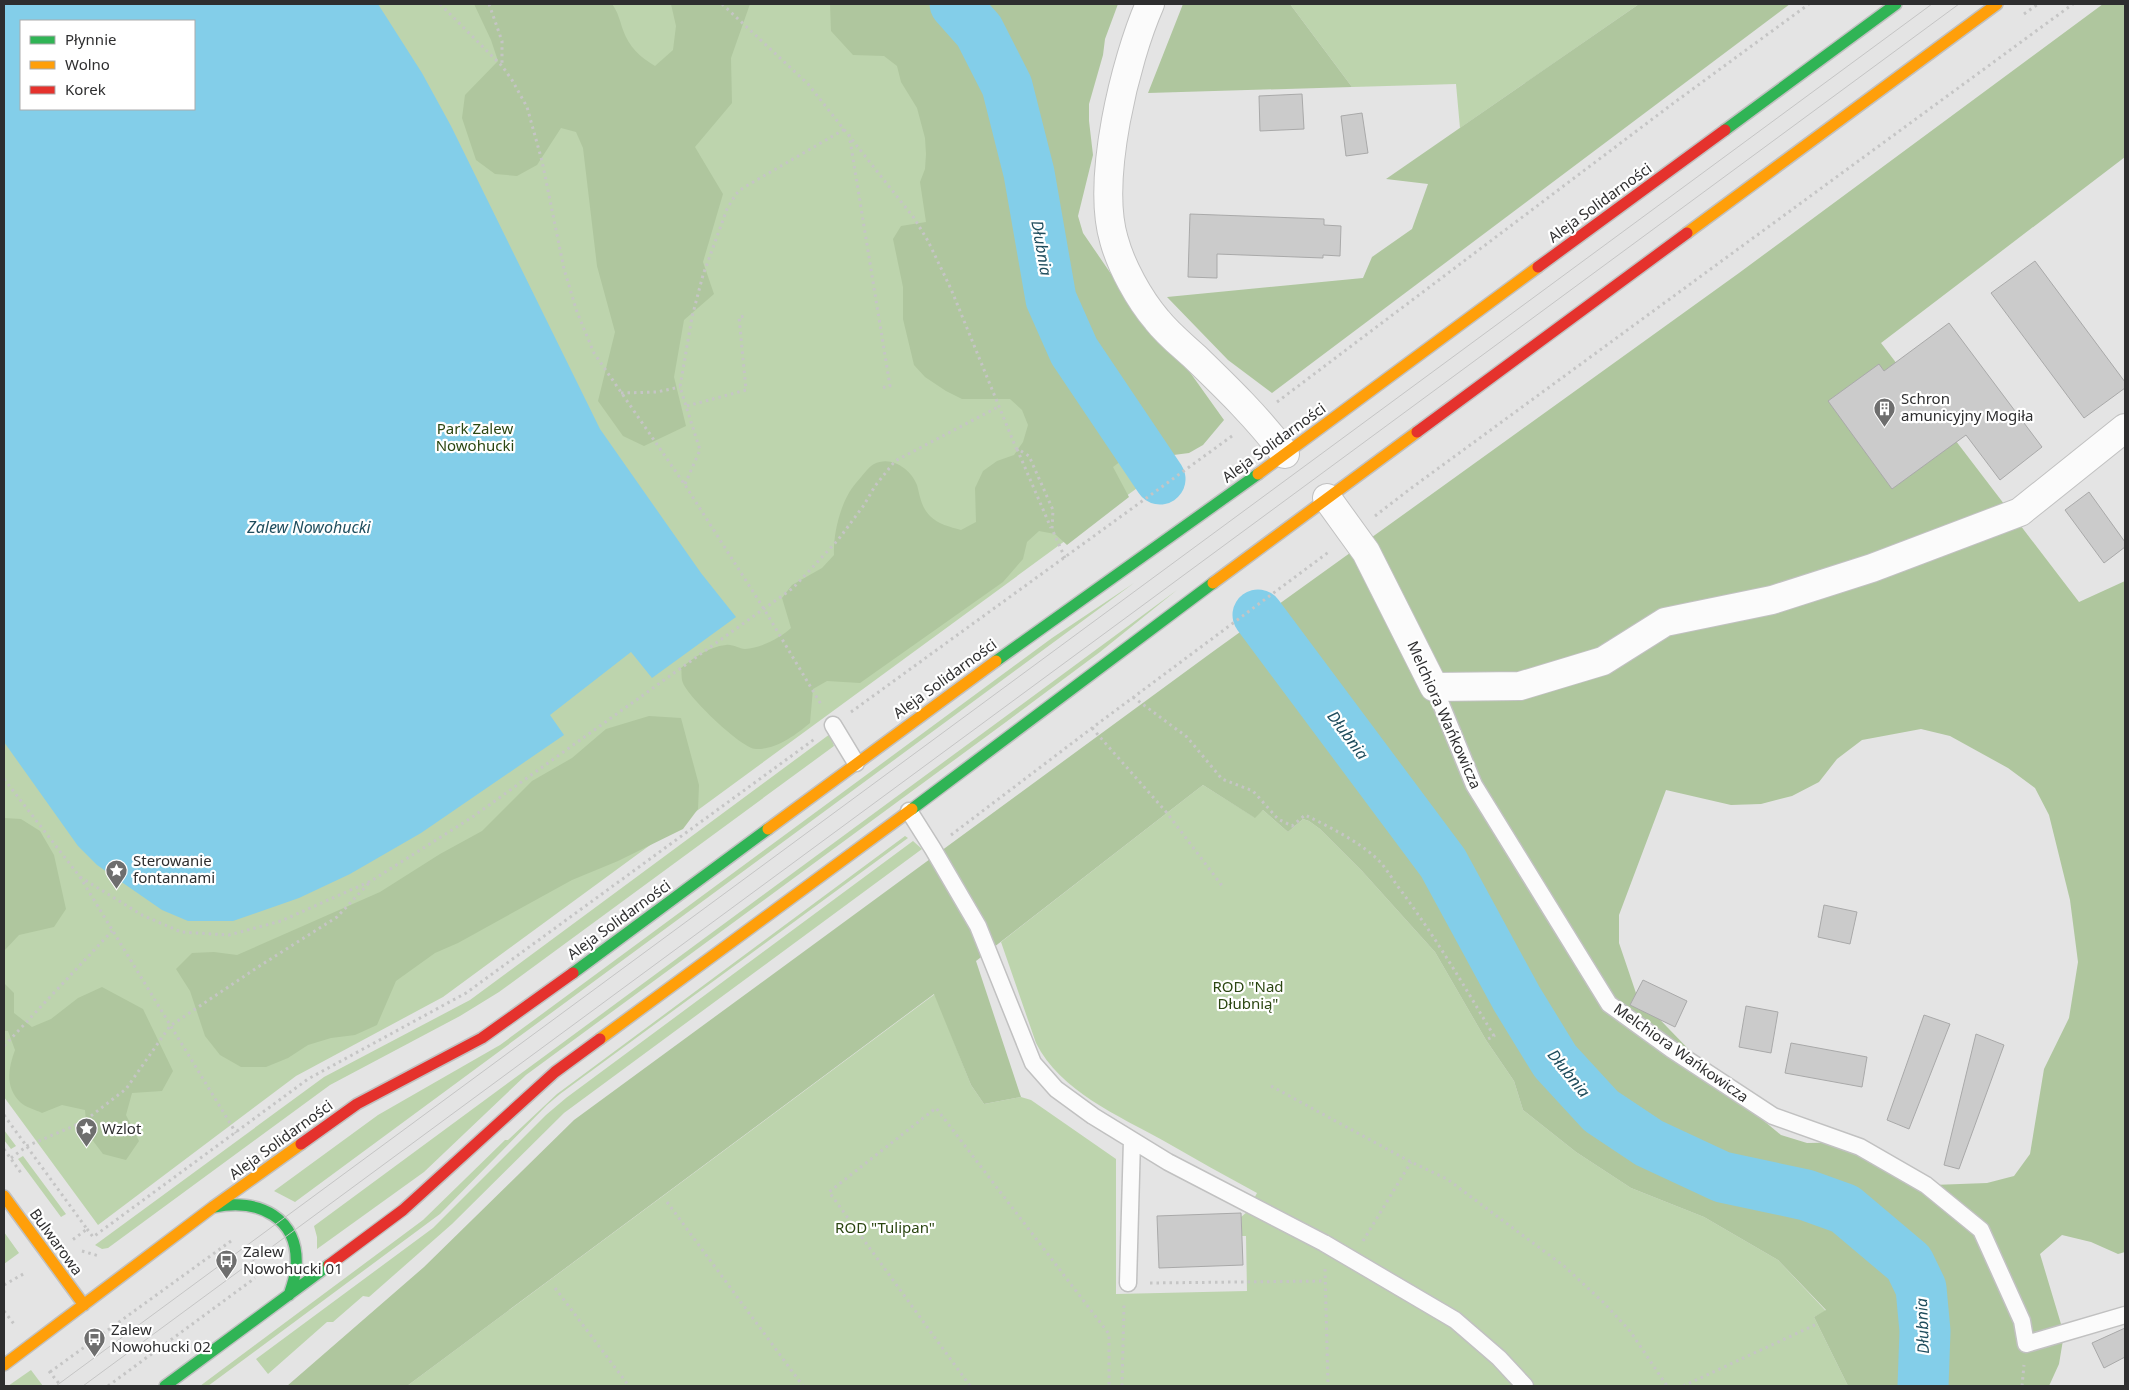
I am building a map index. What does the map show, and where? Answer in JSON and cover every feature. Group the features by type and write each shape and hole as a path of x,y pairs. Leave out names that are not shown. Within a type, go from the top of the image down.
{"street":[{"path":"1150,4 1138,30 1114,128 1109,201 1114,240 1128,276 1156,320 1256,417 1285,454"},
{"name":"Aleja Solidarności","path":"4,1365 213,1207 356,1104 482,1038 1057,616 1285,454 1896,4"},
{"path":"164,1386 403,1210 555,1072 909,812 1327,498 1997,4"},
{"path":"1434,686 1520,686 1602,661 1665,622 1772,600 1872,568 2020,512 2125,428"},
{"name":"Melchiora Wańkowicza","path":"1327,498 1366,552 1434,686"},
{"name":"Bulwarowa","path":"4,1196 84,1305"},
{"path":"213,1207 228,1204 252,1205 262,1208 280,1221 293,1242 296,1257 296,1266 289,1295"}],"lane":[{"name":"Melchiora Wańkowicza","path":"1434,686 1474,785 1609,1004 1671,1049 1773,1116 1860,1147 1926,1185 1981,1230 2022,1321 2026,1344 2125,1315"},
{"path":"833,725 856,763"},
{"path":"909,812 978,926 1033,1063 1056,1089 1093,1116 1168,1162 1324,1243 1455,1320 1499,1358 1525,1386"},
{"path":"1126,1289 1132,1140"}],"path":[{"path":"440,4 502,66 521,95 532,120 564,270 576,312 594,353 685,485 764,609 833,725"},
{"path":"489,4 502,41 502,66"},
{"path":"722,4 798,74 845,129 914,218 928,241 951,289 998,407 1065,558"},
{"path":"1271,406 1667,108 1810,4"},
{"path":"1371,520 1410,489 2072,4"},
{"path":"685,485 700,450 680,387 695,303 730,201 743,188 845,129"},
{"path":"849,134 890,386 881,388"},
{"path":"686,406 746,390 739,317 746,316"},
{"path":"621,393 657,392 680,387"},
{"path":"80,877 142,915 181,932 229,935 281,921 371,881 471,818 793,588 823,558 851,524 875,486 895,461 998,407"},
{"path":"848,714 1236,433"},
{"path":"1016,448 1029,456 1053,510 1052,529"},
{"path":"948,838 1133,697 1335,547"},
{"path":"1133,697 1187,737 1222,779 1253,790 1278,819 1292,826 1306,815 1360,847 1383,865 1427,925 1494,1036 1486,1040"},
{"path":"1092,728 1166,813 1223,888"},
{"path":"4,1114 93,1237 308,1079 466,993 818,736"},
{"path":"4,780 80,877 236,1133"},
{"path":"11,1158 27,1146 83,1122 126,1089 170,1026 337,917 371,881"},
{"path":"4,1046 112,931"},
{"path":"1271,1086 1411,1162 1447,1179 1564,1266 1603,1302 1630,1331 1667,1386"},
{"path":"970,1386 829,1192 936,1108 1109,1334 1109,1386"},
{"path":"1352,1259 1411,1162"},
{"path":"667,1202 803,1386"},
{"path":"75,1244 72,1240 87,1230"},
{"path":"50,1372 231,1241"},
{"path":"1324,1243 1328,1386"},
{"path":"78,1248 91,1255 107,1254"},
{"path":"4,1285 32,1269"},
{"path":"108,1386 255,1278"},
{"path":"1122,1386 1126,1289 1325,1281"},
{"path":"555,1288 629,1386"},
{"path":"4,1311 18,1330"},
{"path":"1683,1386 1817,1324"},
{"path":"46,1367 60,1386"}],"green space":[{"name":"Park Zalew Nowohucki","path":"4,4 959,4 1055,309 1174,461 443,997 296,1076 98,1225 4,1097"},
{"path":"474,4 612,4 625,36 640,55 655,66 673,50 676,26 671,4 750,4 731,58 732,103 695,147 723,194 703,262 714,294 684,320 674,377 686,426 644,446 623,436 598,401 615,332 597,266 583,148 576,132 561,128 537,165 517,176 495,174 476,160 462,118 465,95 498,61 491,40"},
{"path":"830,4 1118,4 1105,39 1103,55 1089,104 1093,155 1078,216 1083,233 1146,325 1174,350 1224,420 1203,445 1189,453 1158,457 1140,456 1125,458 1113,467 1129,497 1067,545 1055,534 1039,531 1027,542 1023,559 1003,582 860,683 827,681 813,689 810,723 792,737 778,744 763,749 756,749 739,741 705,710 683,683 681,668 697,656 713,648 729,645 745,649 757,647 776,639 791,628 782,598 792,585 822,568 834,555 835,537 842,507 851,490 872,465 887,461 900,465 914,479 927,513 940,523 961,530 976,522 975,488 983,471 997,461 1014,455 1023,442 1028,425 1022,410 1010,399 962,399 925,377 914,365 903,319 903,287 893,239 901,226 926,222 920,182 925,169 925,138 917,108 901,82 897,66 884,56 853,55 831,31"},
{"path":"1183,4 1290,4 1352,87 1148,93"},
{"path":"1290,4 1639,4 1460,128 1456,84 1352,87"},
{"path":"1639,4 1790,4 1272,393 1228,360 1167,297 1363,278 1372,257 1412,229 1428,184 1386,179"},
{"path":"2103,4 2125,4 2125,157 1881,343 2079,602 2125,581 2125,1252 2118,1254 2091,1242 2062,1235 2040,1254 2064,1334 2059,1364 2049,1386 1848,1386 1814,1317 1826,1310 1778,1260 1704,1217 1631,1188 1576,1152 1523,1110 1514,1081 1486,1040 1435,952 1362,871 1320,829 1303,819 1288,832 1263,810 1255,818 1203,785 976,961 1021,1097 984,1104 971,1085 934,994 407,1386 287,1386 424,1267 574,1120 1211,653 1739,273","holes":["1921,729 1950,736 2008,768 2035,788 2049,815 2070,900 2078,962 2069,1018 2044,1069 2030,1154 2014,1176 1987,1183 1933,1185 1861,1142 1807,1143 1781,1135 1735,1097 1637,996 1619,943 1619,915 1666,790 1731,805 1761,804 1792,796 1819,782 1837,759 1862,740"]},
{"path":"1134,583 295,1202 274,1191 378,1115 500,1045 1052,638"},
{"path":"1177,590 1100,652 526,1075 424,1172 317,1249 317,1237 314,1226"},
{"path":"649,716 681,718 699,785 698,809 683,829 618,861 572,880 458,943 435,953 396,981 377,1025 355,1035 331,1038 308,1045 288,1058 266,1067 241,1067 220,1055 205,1036 190,991 176,969 192,953 214,952 237,955 380,892 440,854 482,831 532,781 572,758 606,729"},
{"path":"830,734 834,746 499,992 460,1016 330,1085 108,1248 102,1249 95,1245 324,1077 470,1000"},
{"name":"ROD \"Nad Dłubnią\"","path":"1203,785 1254,817 1263,810 1288,832 1303,819 1320,829 1362,871 1435,952 1486,1040 1514,1081 1523,1110 1576,1152 1631,1188 1704,1217 1778,1260 1826,1311 1814,1317 1848,1386 407,1386 935,994 971,1085 984,1104 1021,1097 1031,1100 1116,1159 1116,1294 1247,1291 1246,1236 1242,1236 1241,1217 1247,1212 1257,1193 1110,1112 1075,1089 1060,1075 1036,1043 1001,942"},
{"path":"4,818 21,819 40,831 54,855 66,909 54,927 19,935 4,951"},
{"path":"905,836 908,838 560,1094 440,1214 208,1386 200,1386 423,1220 505,1140 508,1140 557,1094"},
{"path":"913,841 922,849 564,1113 452,1224 369,1297 363,1296 333,1322 327,1322 268,1374 256,1359 433,1228 546,1115 566,1098"},
{"path":"4,983 14,993 14,1013 32,1027 51,1019 78,998 102,987 143,1009 173,1071 162,1091 132,1093 126,1115 139,1141 126,1160 103,1154 87,1133 85,1110 62,1105 42,1113 20,1102 15,1096 9,1078 15,1050 8,1031 4,1031"},
{"path":"4,1130 16,1146 11,1149 4,1140"},
{"path":"23,1156 66,1214 61,1217 18,1159"},
{"path":"4,1232 19,1253 4,1264"},
{"path":"31,1370 43,1386 8,1386"}],"water":[{"name":"Zalew Nowohucki","path":"4,4 378,4 422,73 451,126 600,429 701,573 736,617 652,678 631,652 550,715 564,735 421,833 350,874 299,898 233,921 188,921 162,910 97,865 78,846 4,742"}],"building":[{"path":"1302,94 1304,129 1260,131 1259,96"},
{"path":"1362,113 1368,153 1346,156 1341,116"},
{"path":"1190,214 1324,219 1324,225 1341,226 1340,256 1323,255 1323,258 1217,254 1217,278 1188,277"},
{"path":"2035,261 2125,382 2125,388 2084,418 1991,293"},
{"path":"1949,323 2042,447 2000,480 1966,435 1892,489 1828,401 1879,364 1884,371"},
{"path":"2089,492 2125,542 2125,547 2104,563 2065,510"},
{"path":"1824,905 1857,912 1850,944 1818,937"},
{"path":"1643,980 1687,1001 1675,1027 1630,1005"},
{"path":"1746,1006 1778,1012 1771,1053 1739,1047"},
{"path":"1924,1015 1950,1024 1909,1129 1887,1120"},
{"path":"1976,1034 2004,1045 1959,1169 1944,1165"},
{"path":"1791,1043 1867,1057 1862,1087 1785,1073"},
{"path":"1241,1213 1243,1265 1159,1268 1157,1216"},
{"path":"2125,1328 2125,1357 2104,1368 2092,1343"}],"waterway":[{"name":"Dłubnia","path":"955,4 979,31 1007,86 1029,173 1051,299 1074,351 1160,479"},
{"name":"Dłubnia","path":"1258,615 1443,863 1517,999 1555,1061 1601,1111 1649,1143 1722,1177 1806,1195 1845,1209 1909,1263 1921,1288 1925,1331 1923,1386"}],"tram line":[{"path":"56,1386 1932,4"},
{"path":"83,1386 1959,4"}],"traffic: fast":[{"path":"1725,130 1896,4"},
{"path":"996,661 1258,474"},
{"path":"912,809 1213,583"},
{"path":"573,973 768,829"},
{"path":"214,1207 230,1205 260,1209 273,1215 283,1224 291,1236 295,1250 296,1272 289,1295"},
{"path":"165,1386 329,1265"}],"traffic: slow":[{"path":"1687,233 1997,4"},
{"path":"1258,474 1538,267"},
{"path":"1213,583 1417,432"},
{"path":"768,829 996,661"},
{"path":"600,1039 912,809"},
{"path":"4,1365 213,1207 301,1144"},
{"path":"4,1196 84,1305"}],"traffic: jam":[{"path":"1538,267 1725,130"},
{"path":"1417,432 1687,233"},
{"path":"301,1144 357,1104 482,1038 573,973"},
{"path":"329,1265 403,1210 555,1072 600,1039"}],"place":[{"name":"Schron amunicyjny Mogiła","path":"1885,427"},
{"name":"Sterowanie fontannami","path":"117,889"},
{"name":"Wzlot","path":"86,1148"},
{"name":"Zalew Nowohucki 01","path":"227,1280"},
{"name":"Zalew Nowohucki 02","path":"95,1358"}],"park label":[{"name":"ROD \"Tulipan\"","path":"885,1228"}]}
